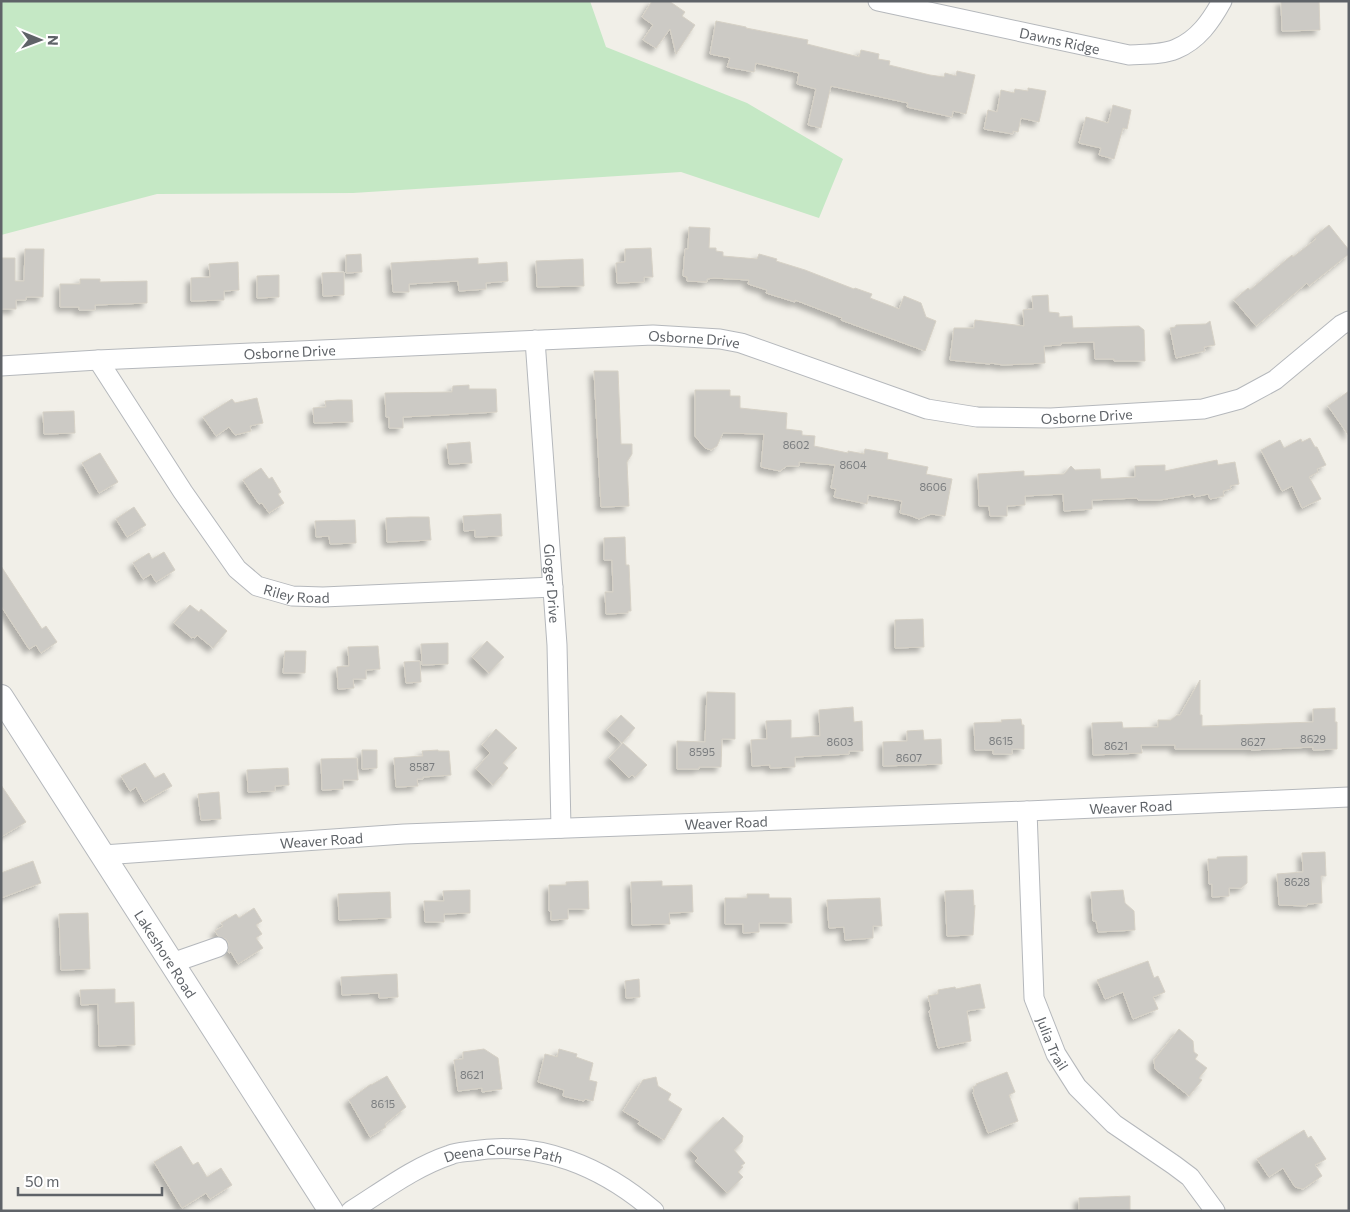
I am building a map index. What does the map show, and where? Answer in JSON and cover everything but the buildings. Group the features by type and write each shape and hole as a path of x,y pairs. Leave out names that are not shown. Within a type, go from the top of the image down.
{"street":[{"name":"Dawns Ridge","path":"878,1 939,8 1129,55 1177,49 1197,36 1211,21 1222,1"},
{"name":"Osborne Drive","path":"1,366 653,335 720,339 741,343 927,409 977,417 1051,418 1203,409 1240,399 1275,380 1341,325 1349,321"},
{"name":"Gloger Drive","path":"535,340 553,587 561,828"},
{"name":"Riley Road","path":"98,360 183,492 237,569 257,586 292,596 323,597 553,587"},
{"name":"Lakeshore Road","path":"1,697 331,1211"},
{"name":"Weaver Road","path":"103,855 404,834 1027,811 1349,796"},
{"name":"Julia Trail","path":"1027,811 1034,998 1056,1054 1076,1087 1114,1124 1190,1177 1215,1211"},
{"path":"172,963 218,947"},
{"name":"Deena Course Path","path":"351,1211 417,1169 451,1154 492,1148 538,1151 564,1158 596,1171 624,1188 654,1211"}],"green space":[{"path":"1,1 590,1 606,47 747,103 843,159 819,218 681,172 353,193 157,194 1,235"}]}
